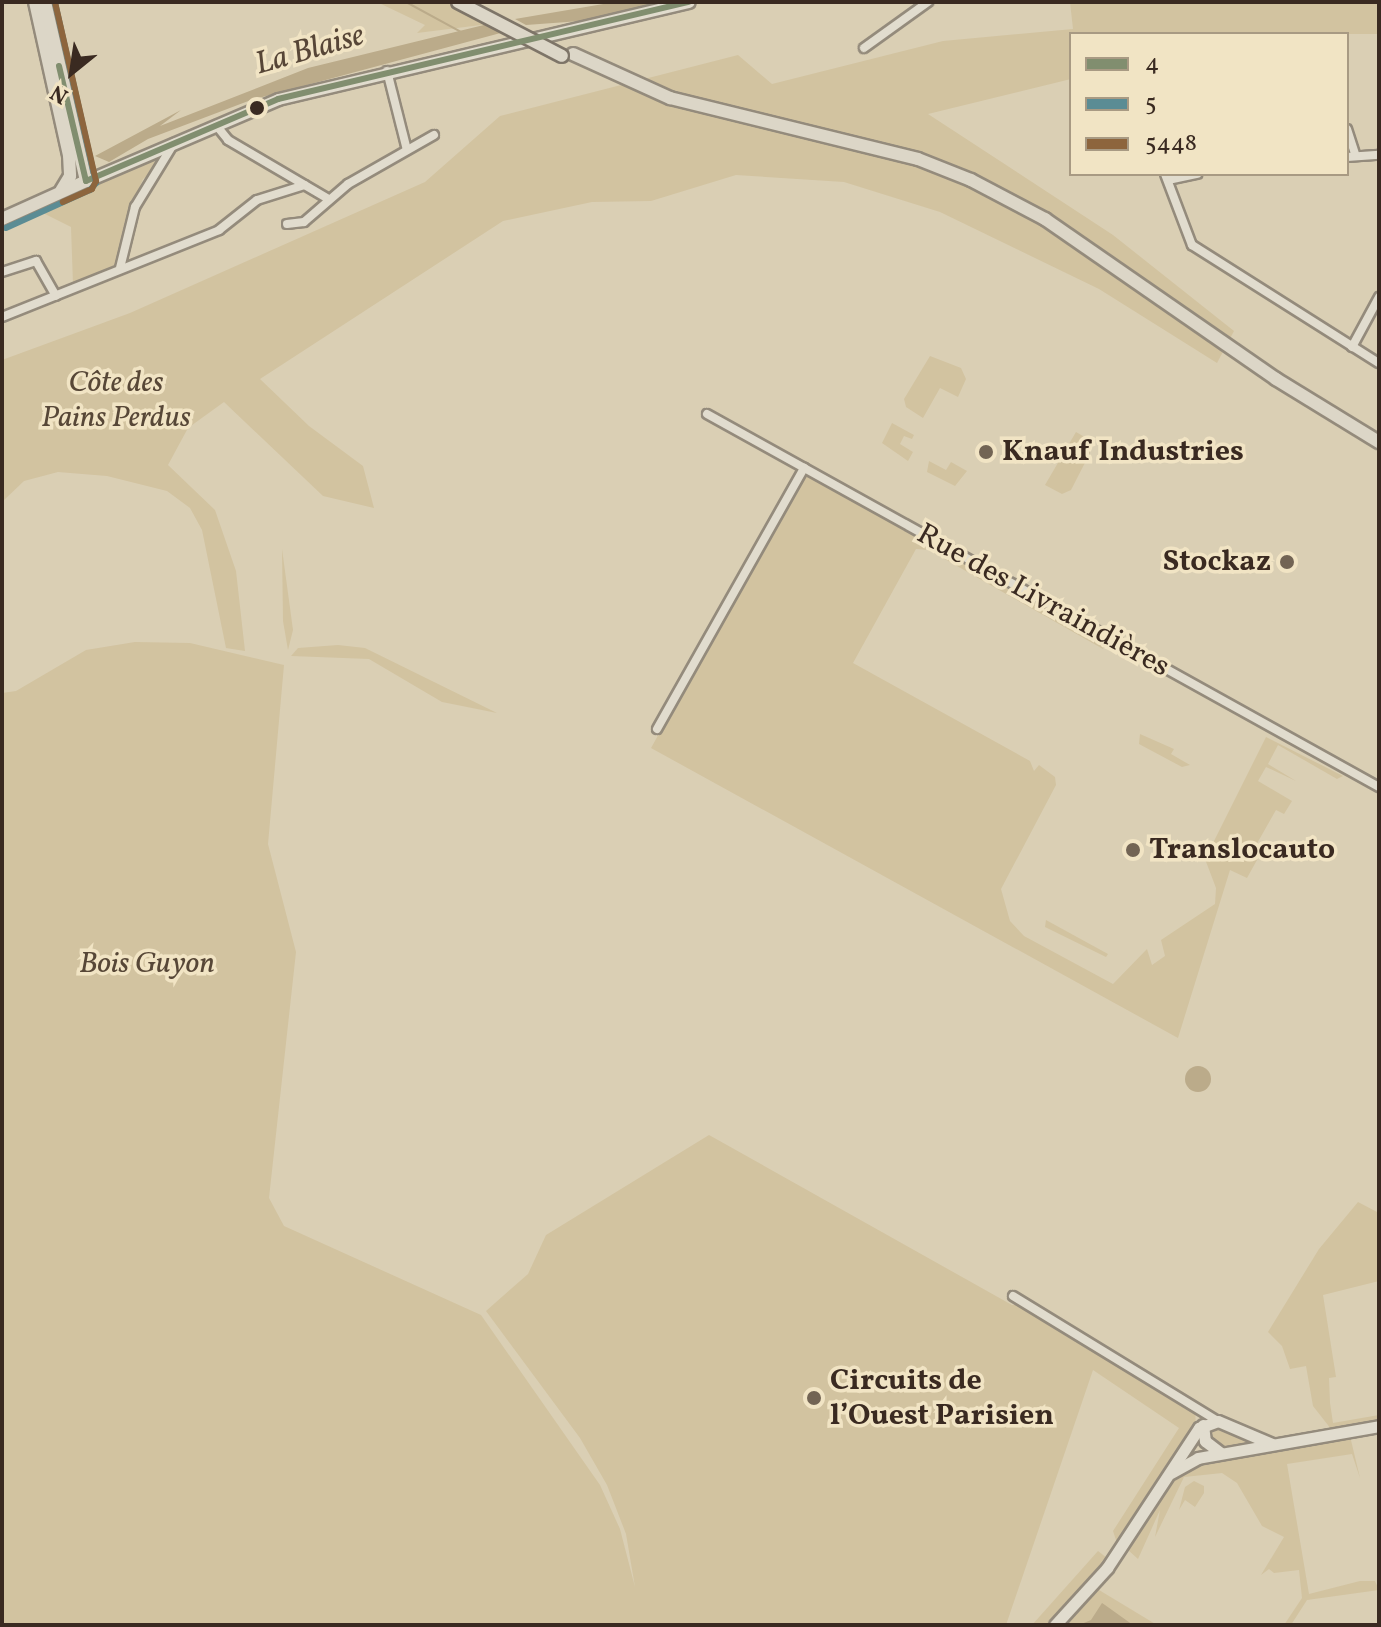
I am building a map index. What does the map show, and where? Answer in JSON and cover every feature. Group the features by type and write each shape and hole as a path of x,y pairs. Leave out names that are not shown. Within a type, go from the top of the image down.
{"main road":[{"path":"35,2 69,155 70,176 59,193"},
{"path":"45,2 83,183"},
{"path":"458,2 568,55 683,102 869,146 942,167 1023,207 1276,379 1379,442"},
{"path":"472,2 568,55"},
{"path":"2,219 278,99 689,2"},
{"path":"69,155 83,183"},
{"path":"1055,1625 1102,1575 1203,1425 1218,1421 1272,1444"},
{"path":"1203,1425 1205,1441 1221,1453"},
{"path":"1166,1477 1185,1463 1221,1453 1379,1426"}],"street":[{"path":"864,48 928,2"},
{"path":"387,71 407,150"},
{"path":"216,125 228,140 327,198"},
{"path":"287,224 304,222 327,198 434,135"},
{"path":"120,268 135,207 174,142"},
{"path":"1351,157 1379,155"},
{"path":"1167,177 1192,245 1379,363"},
{"path":"2,317 219,230 257,200 305,185"},
{"path":"2,272 36,261 56,296"},
{"path":"1352,347 1379,297"},
{"name":"Rue des Livraindières","path":"707,414 1379,787"},
{"path":"657,729 804,468"},
{"path":"1013,1296 1218,1421"}],"green space":[{"path":"377,2 449,2 489,24 417,33 425,25"},
{"name":"Côte des Pains Perdus","path":"1070,2 1379,2 1379,34 1069,32 1069,79 928,114 1113,235 1234,331 1217,363 1099,289 940,212 844,182 736,175 651,201 592,202 503,221 260,379 309,426 363,466 374,508 323,496 224,402 188,428 168,465 215,510 236,571 245,651 226,648 202,530 190,508 167,491 107,476 58,472 24,481 2,502 2,360 130,313 425,182 500,116 738,55 772,84 943,41 1073,29"},
{"path":"157,155 161,158 157,168 143,179 125,221 115,265 73,284 71,227 39,211"},
{"path":"930,356 961,368 966,379 958,397 940,388 923,418 906,407 904,399"},
{"path":"892,423 914,435 912,439 904,436 900,444 913,452 908,461 882,443"},
{"path":"1076,432 1088,439 1090,453 1071,490 1062,494 1045,485"},
{"path":"929,461 946,470 951,462 967,471 955,486 927,472"},
{"path":"808,476 1105,641 1103,649 929,550 916,549 853,663 1030,761 1034,771 1039,765 1055,777 1056,785 1001,889 1010,921 1024,936 1113,984 1147,949 1152,965 1165,956 1161,940 1215,904 1216,888 1205,859 1266,737 1343,776 1337,779 1278,745 1268,764 1296,781 1266,767 1258,781 1292,801 1284,814 1276,810 1255,847 1262,851 1247,878 1230,870 1178,1038 651,748 801,481"},
{"path":"282,549 293,630 288,650 283,621"},
{"name":"Bois Guyon","path":"135,642 190,643 284,665 268,844 296,952 269,1198 284,1226 481,1315 600,1485 620,1529 635,1587 626,1534 607,1485 580,1438 486,1311 528,1274 546,1235 709,1135 1012,1305 1023,1305 1195,1410 1196,1426 1117,1543 1113,1531 1179,1428 1093,1370 1006,1625 2,1625 2,693 16,691 86,650"},
{"path":"338,645 365,648 497,713 442,702 369,659 291,656 298,648"},
{"path":"1140,734 1174,749 1171,754 1190,765 1182,767 1139,744"},
{"path":"1046,920 1108,954 1106,957 1045,927"},
{"path":"1358,1202 1379,1213 1379,1281 1323,1295 1336,1377 1329,1378 1330,1403 1333,1423 1379,1415 1379,1423 1331,1429 1313,1406 1306,1366 1290,1369 1282,1346 1268,1332 1319,1249"},
{"path":"1215,1426 1257,1442 1219,1447 1209,1440 1209,1428"},
{"path":"1350,1436 1360,1478 1352,1454 1287,1464 1309,1594 1360,1581 1375,1581 1379,1590 1307,1600 1291,1625 1284,1625 1302,1598 1299,1570 1274,1573 1269,1569 1261,1575 1284,1537 1262,1526 1237,1483 1222,1473 1184,1477 1155,1537 1160,1510 1138,1559 1128,1550 1170,1479 1191,1463"},
{"path":"1194,1481 1204,1486 1204,1493 1195,1507 1185,1500 1179,1510 1185,1487"},
{"path":"1098,1551 1107,1558 1094,1578 1051,1625 1032,1625"},
{"path":"1099,1590 1157,1625 1062,1625"}],"shaded area":[{"path":"615,2 661,2 594,20 526,25 515,19"},
{"path":"492,23 508,31 251,100 148,139 109,162 95,156 181,110 160,126 308,68"},
{"path":"1198,1066 1207,1070 1211,1079 1207,1088 1198,1092 1189,1088 1185,1079 1189,1070"},
{"path":"1102,1603 1133,1625 1079,1625 1091,1620"}],"waterway":[{"path":"406,2 461,32"}],"transit line":[{"name":"5","path":"6,228 90,190 96,183 55,2"},
{"name":"5448","path":"55,2 96,181 92,189 63,202"},
{"name":"4","path":"59,66 86,181 278,99 689,2"}],"place":[{"name":"Knauf Industries","path":"986,452"},
{"name":"Stockaz","path":"1287,562"},
{"name":"Translocauto","path":"1133,850"},
{"name":"Circuits de l’Ouest Parisien","path":"814,1398"}],"water label":[{"name":"La Blaise","path":"310,51"}]}
